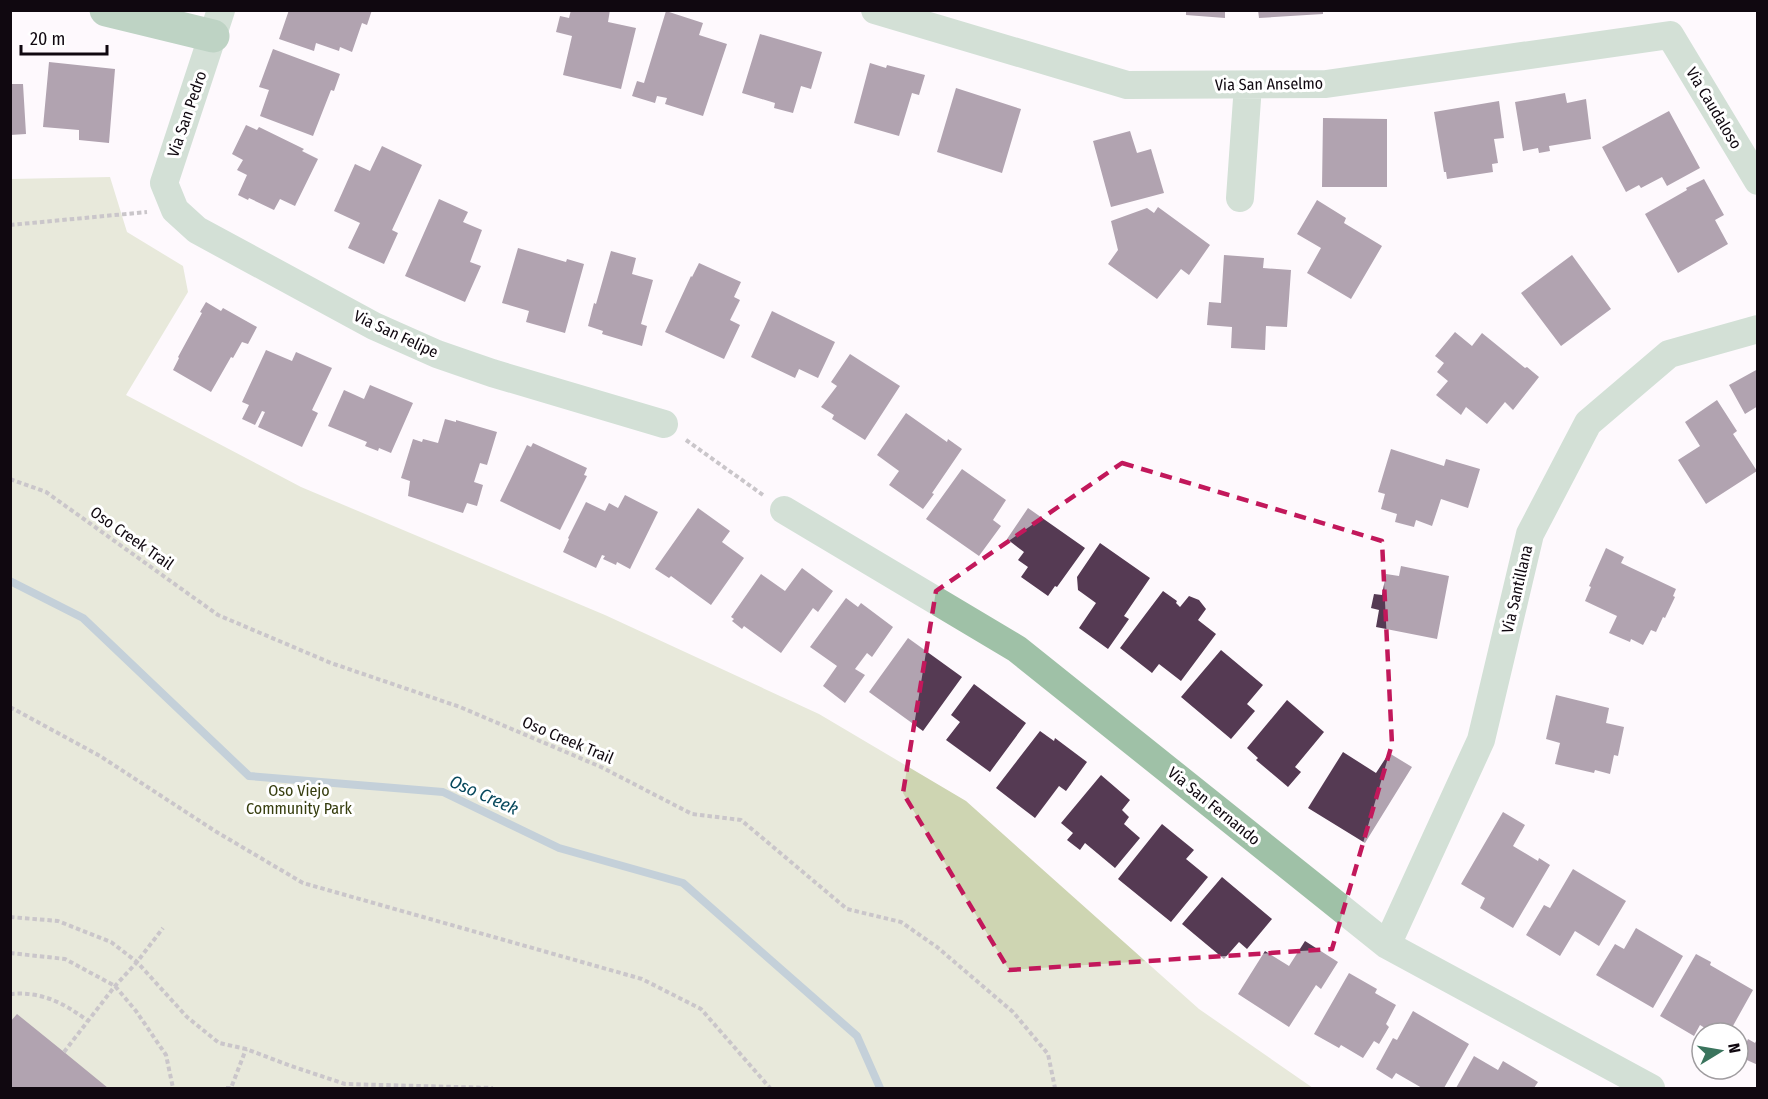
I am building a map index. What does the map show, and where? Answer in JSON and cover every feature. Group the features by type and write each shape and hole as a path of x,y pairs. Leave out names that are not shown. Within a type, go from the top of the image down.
{"street":[{"path":"106,10 217,23"},
{"name":"Via San Anselmo","path":"874,10 1127,85 1326,84 1670,35"},
{"name":"Via San Pedro","path":"164,183 217,23"},
{"name":"Via Caudaloso","path":"1670,35 1758,181"},
{"path":"1240,198 1248,85"},
{"name":"Via San Felipe","path":"164,183 175,210 197,230 374,326 437,354 492,373 664,424"},
{"name":"Via Santillana","path":"1387,945 1481,740 1530,534 1588,423 1669,354 1758,328"},
{"name":"Via San Fernando","path":"784,510 1017,649 1387,945 1651,1089"}],"path":[{"path":"10,225 175,210"},
{"path":"664,424 784,510"},
{"name":"Oso Creek Trail","path":"10,479 46,492 218,615 331,663 471,712 601,767 692,814 741,820 847,909 901,922 937,947 1013,1012 1048,1054 1055,1089"},
{"path":"10,707 100,756 215,831 303,883 642,979 701,1009 770,1089"},
{"path":"10,917 58,921 111,942 137,962 187,1017 219,1043 246,1049 345,1084 493,1089"},
{"path":"64,1052 163,928"},
{"path":"10,954 65,959 115,986 136,1011 166,1055 173,1089"},
{"path":"10,994 39,995 70,1007 88,1021"},
{"path":"226,1089 231,1088 246,1049"}],"highlighted area":[{"path":"1122,463 1382,541 1392,744 1332,949 1009,970 903,793 936,591"}],"green space":[{"name":"Oso Viejo Community Park","path":"110,177 127,232 183,266 188,292 126,395 301,487 605,615 819,714 966,801 1199,1009 1313,1088 11,1088 10,179"}],"building":[{"path":"289,10 372,10 367,25 362,23 352,52 340,47 339,51 316,43 314,51 279,39"},
{"path":"571,10 610,10 608,22 636,28 621,89 563,75 572,36 556,32 560,16 569,18"},
{"path":"1186,10 1225,10 1225,18 1186,15"},
{"path":"1258,10 1323,10 1323,14 1259,18"},
{"path":"666,11 703,23 699,35 727,44 703,116 665,104 667,98 657,96 655,103 632,96 637,81 644,83"},
{"path":"760,34 822,52 811,89 801,86 793,113 774,108 775,103 742,93"},
{"path":"273,49 340,74 334,91 331,90 313,136 260,116 269,90 259,87"},
{"path":"49,62 115,69 109,143 79,140 79,130 43,127"},
{"path":"870,63 925,75 919,95 912,93 899,136 854,123"},
{"path":"10,84 23,84 26,134 10,135"},
{"path":"956,88 1021,109 1002,173 937,152"},
{"path":"1565,93 1567,103 1586,99 1591,139 1549,146 1550,151 1539,153 1538,148 1523,151 1515,102"},
{"path":"1499,101 1504,138 1494,139 1498,163 1492,164 1493,172 1447,179 1434,112"},
{"path":"1669,111 1700,168 1667,186 1662,177 1641,188 1639,185 1626,192 1602,147"},
{"path":"1323,118 1387,119 1387,187 1322,187"},
{"path":"246,125 257,130 259,127 304,149 302,151 318,159 295,206 280,199 274,210 238,195 247,175 237,170 243,160 232,154"},
{"path":"1130,131 1137,153 1151,149 1164,193 1111,207 1093,141"},
{"path":"382,146 422,165 392,230 398,233 384,264 348,248 360,223 334,211 355,164 370,171"},
{"path":"1704,179 1724,215 1715,220 1728,244 1678,273 1645,214"},
{"path":"439,199 468,212 463,222 482,230 470,262 481,266 465,302 405,276"},
{"path":"1317,200 1346,218 1344,223 1382,246 1351,299 1307,273 1321,248 1297,234"},
{"path":"1158,207 1210,245 1189,275 1181,269 1157,299 1108,264 1118,250 1111,221 1147,208 1154,213"},
{"path":"518,248 566,262 567,259 584,264 565,333 526,322 529,311 502,303"},
{"path":"611,251 636,258 632,274 653,280 641,324 647,326 642,346 602,334 603,331 588,326"},
{"path":"1224,255 1264,258 1263,268 1291,270 1287,327 1266,326 1265,350 1231,348 1232,327 1207,325 1209,302 1221,303"},
{"path":"1572,255 1611,309 1561,346 1521,293"},
{"path":"699,263 741,282 734,297 740,300 730,320 740,325 724,359 665,332"},
{"path":"206,302 221,311 223,308 257,327 248,344 242,342 233,358 231,357 211,392 173,370"},
{"path":"772,311 835,342 818,378 799,369 795,378 751,357"},
{"path":"1455,332 1472,346 1482,333 1539,377 1513,410 1505,402 1487,424 1466,407 1461,415 1436,395 1448,381 1437,372 1444,363 1435,356"},
{"path":"266,350 292,361 296,352 332,368 312,410 318,413 302,447 258,427 265,412 262,411 255,425 242,419 249,405 242,402"},
{"path":"850,354 900,386 865,440 832,419 834,415 821,407 837,386 831,382"},
{"path":"1758,369 1758,406 1745,414 1729,385"},
{"path":"370,385 413,403 391,453 365,446 367,442 328,426 344,390 364,399"},
{"path":"1717,400 1737,431 1733,434 1757,471 1706,504 1678,460 1700,446 1685,422"},
{"path":"906,413 947,442 948,439 962,449 923,509 889,485 899,471 877,455"},
{"path":"445,419 497,432 487,465 480,463 474,482 483,485 477,506 467,503 463,513 408,496 410,481 401,478 413,439 438,443"},
{"path":"533,443 587,468 584,475 587,476 560,530 500,501 527,445 531,447"},
{"path":"1391,449 1444,466 1446,459 1480,469 1468,508 1441,499 1432,526 1416,520 1414,527 1395,522 1397,514 1381,509 1385,494 1378,492"},
{"path":"962,469 1006,500 993,520 1001,526 979,556 926,519"},
{"path":"625,495 658,512 630,569 617,562 616,565 603,559 605,556 602,555 596,568 563,552 586,502 605,511 609,503 618,508"},
{"path":"698,508 730,531 722,542 744,558 711,605 671,576 669,578 655,569"},
{"path":"1028,508 1085,548 1048,596 1021,577 1028,567 1018,560 1024,552 1007,539"},
{"path":"1100,543 1150,578 1124,616 1129,619 1108,649 1079,628 1096,603 1078,590 1077,577"},
{"path":"1606,548 1624,557 1621,563 1676,589 1673,596 1675,597 1665,618 1663,617 1656,632 1651,630 1643,645 1609,633 1617,616 1585,601 1591,587 1589,586"},
{"path":"1401,566 1449,576 1437,639 1376,627 1379,610 1371,608 1374,594 1382,595 1386,574 1399,576"},
{"path":"802,568 833,591 818,612 813,608 781,653 744,626 742,629 732,621 734,619 731,617 761,574 785,591"},
{"path":"1163,591 1177,601 1180,607 1189,596 1199,600 1206,609 1198,620 1216,634 1181,681 1159,664 1152,673 1120,648"},
{"path":"846,598 858,607 861,603 893,627 872,657 867,653 855,669 865,675 845,703 823,686 837,666 810,647"},
{"path":"908,638 962,677 923,731 869,692"},
{"path":"1221,650 1263,685 1247,704 1255,711 1231,739 1181,697"},
{"path":"974,684 1026,723 990,772 946,740 960,722 951,715"},
{"path":"1556,695 1609,708 1606,723 1624,727 1618,756 1614,755 1610,774 1595,770 1594,773 1555,764 1560,743 1546,739"},
{"path":"1287,700 1324,732 1295,767 1301,772 1288,787 1256,760 1258,758 1247,748"},
{"path":"1040,731 1054,741 1055,738 1087,762 1066,791 1059,786 1035,818 996,788"},
{"path":"1343,752 1376,773 1389,753 1412,767 1365,843 1308,808"},
{"path":"1101,775 1130,800 1122,810 1129,817 1124,824 1140,838 1115,868 1085,843 1080,850 1067,840 1073,833 1061,823"},
{"path":"1503,812 1525,825 1513,846 1538,861 1539,858 1550,865 1513,928 1480,908 1485,898 1461,884"},
{"path":"1162,824 1194,850 1186,859 1208,877 1171,922 1118,879"},
{"path":"1573,869 1626,901 1599,946 1575,931 1560,956 1526,935 1544,905 1550,908"},
{"path":"1222,877 1272,919 1247,949 1239,942 1224,959 1182,924"},
{"path":"1636,928 1683,956 1653,1008 1596,975 1615,944 1624,949"},
{"path":"1305,941 1338,962 1321,989 1316,985 1289,1027 1238,994 1265,951 1289,966"},
{"path":"1696,954 1711,962 1710,965 1753,990 1736,1021 1690,1021 1690,1034 1660,1016"},
{"path":"1349,973 1377,989 1375,993 1396,1005 1386,1024 1389,1027 1379,1044 1374,1041 1363,1058 1341,1045 1339,1048 1314,1034"},
{"path":"1413,1011 1469,1044 1444,1088 1422,1088 1396,1073 1392,1079 1376,1069 1393,1038 1397,1040"},
{"path":"17,1014 108,1088 10,1088 10,1022"},
{"path":"1758,1037 1758,1065 1750,1061 1750,1040 1755,1043"},
{"path":"1474,1056 1498,1070 1503,1061 1538,1082 1534,1088 1456,1088"}],"waterway":[{"name":"Oso Creek","path":"10,581 83,618 249,776 443,792 559,848 683,883 857,1036 880,1088"}]}
